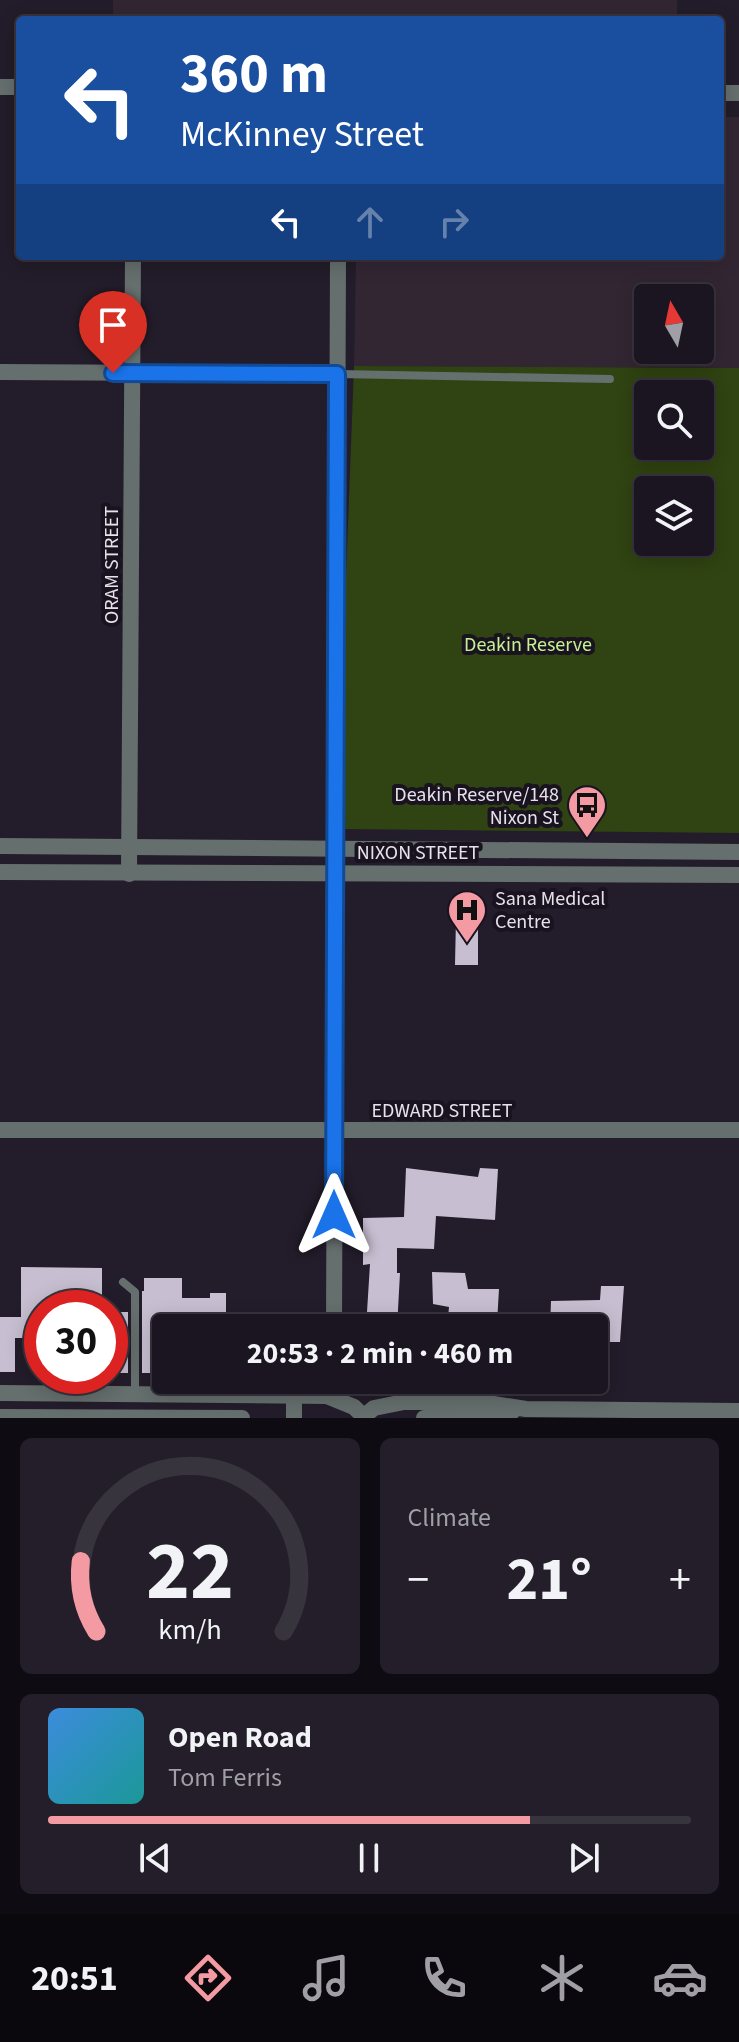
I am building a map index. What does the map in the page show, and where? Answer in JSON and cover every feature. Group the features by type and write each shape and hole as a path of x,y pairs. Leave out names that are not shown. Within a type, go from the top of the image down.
{"street":[{"name":"ORAM STREET","path":"129,874 133,260"},
{"path":"334,1314 338,260"},
{"path":"0,372 337,374"},
{"name":"NIXON STREET","path":"0,846 739,852"},
{"name":"NIXON STREET","path":"0,872 739,875"},
{"name":"EDWARD STREET","path":"0,1130 739,1130"},
{"path":"0,1393 24,1393"},
{"path":"85,1394 85,1417"},
{"path":"128,1394 333,1397 354,1407 363,1417 374,1408 404,1402 481,1402 526,1409 739,1411"},
{"path":"294,1395 294,1418"},
{"path":"424,1418 482,1416 526,1409"},
{"path":"0,1417 242,1418"}],"lane":[{"path":"337,374 610,379"},
{"path":"123,1282 135,1292 135,1394"}],"shaded area":[{"path":"113,0 677,0 677,16 113,16"},
{"path":"724,117 739,117 739,368 354,366 356,260 724,260"}],"green space":[{"name":"Deakin Reserve","path":"354,366 739,368 739,833 344,829 345,603"}],"building":[{"name":"Sana Medical Centre","path":"456,918 478,919 478,965 455,965"},
{"path":"406,1168 478,1177 480,1168 498,1169 495,1220 436,1216 434,1249 397,1248 397,1273 400,1273 398,1314 367,1314 370,1264 363,1265 363,1218 404,1217"},
{"path":"21,1267 102,1268 102,1290 24,1290 24,1338 15,1338 15,1372 0,1372 0,1317 21,1317"},
{"path":"432,1272 465,1273 468,1289 499,1289 498,1314 448,1314 449,1307 433,1304"},
{"path":"144,1278 182,1278 182,1298 210,1298 210,1293 226,1293 226,1314 152,1314 152,1373 142,1373"},
{"path":"601,1286 624,1286 620,1342 608,1342 608,1314 551,1314 551,1301 600,1300"}],"place":[{"name":"Deakin Reserve/148 Nixon St","path":"587,839"},
{"name":"Sana Medical Centre","path":"467,944"}],"route":[{"path":"113,373 337,374 334,1215"}]}
